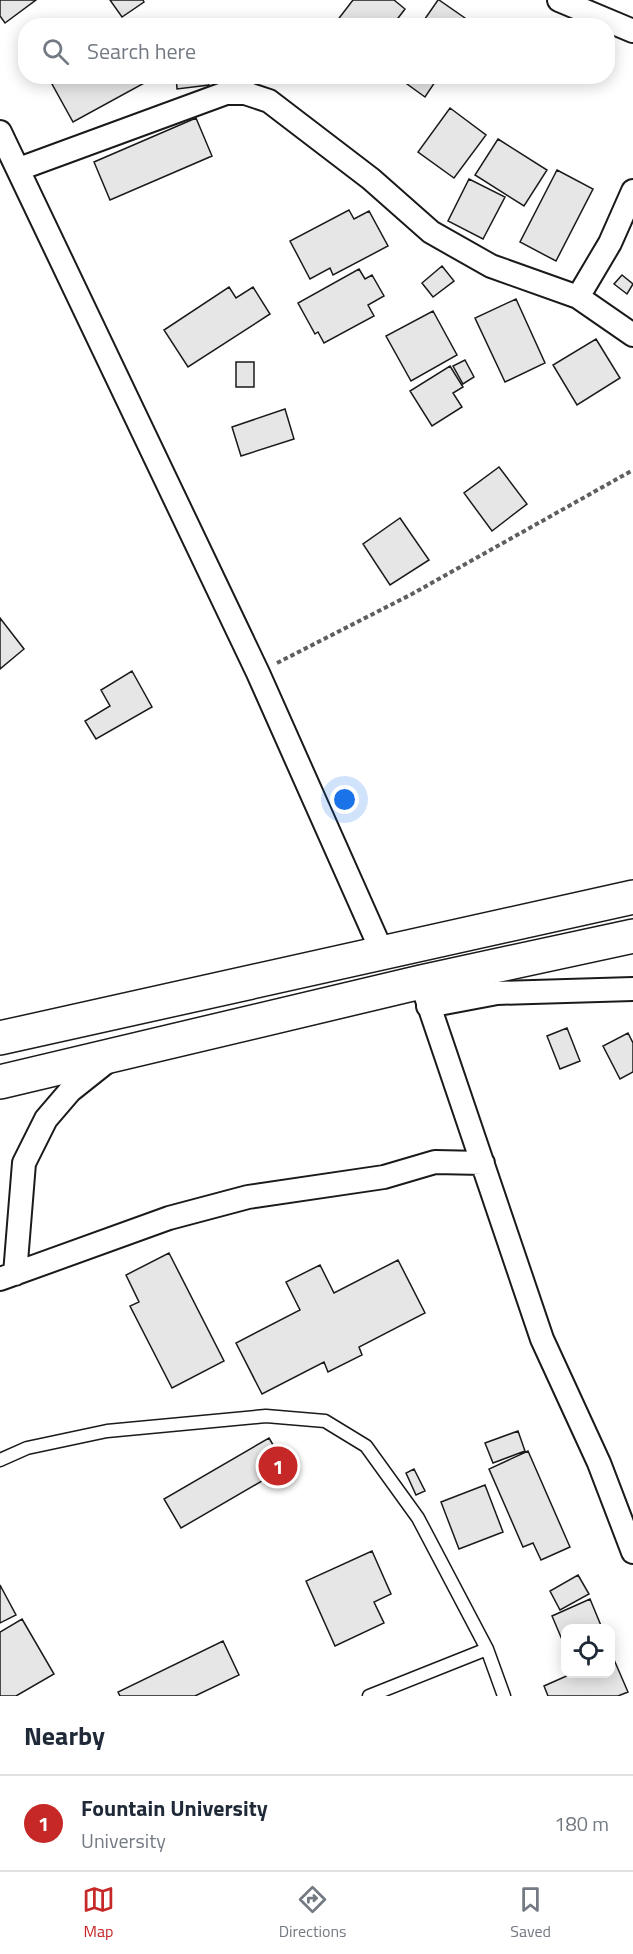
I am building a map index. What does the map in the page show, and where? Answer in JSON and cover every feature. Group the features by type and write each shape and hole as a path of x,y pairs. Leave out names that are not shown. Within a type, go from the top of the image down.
{"highway":[{"path":"0,1038 633,897"},
{"path":"0,1082 115,1055 424,994 633,936"}],"street":[{"path":"559,0 610,9 633,31"},
{"path":"19,169 226,93 245,93 269,101 371,179 431,232 491,266 578,297 633,334"},
{"path":"0,132 258,673 383,954"},
{"path":"578,297 610,243 633,191"},
{"path":"633,989 424,994 542,1340 599,1463 633,1552"},
{"path":"115,1055 70,1091 46,1119 24,1163 8,1276 169,1218 248,1197 384,1177 435,1162 483,1163"}],"lane":[{"path":"0,1460 27,1448 107,1431 266,1416 325,1421 366,1446 418,1518 488,1649 504,1696"},
{"path":"369,1696 488,1649"}],"path":[{"path":"258,673 412,594 633,470"}],"building":[{"path":"0,0 36,0 5,23 0,16"},
{"path":"110,0 143,0 144,2 122,17"},
{"path":"353,0 394,0 405,9 398,18 339,18"},
{"path":"439,0 465,18 426,18"},
{"path":"52,84 143,84 73,122"},
{"path":"177,84 209,84 209,85 177,89"},
{"path":"407,84 434,84 425,97"},
{"path":"450,108 486,135 454,178 418,152"},
{"path":"196,118 212,156 110,200 94,162"},
{"path":"498,139 547,170 524,206 475,175"},
{"path":"557,170 593,189 556,261 520,242"},
{"path":"469,179 505,197 483,239 448,221"},
{"path":"349,210 354,219 369,211 388,246 333,275 330,268 310,279 290,241"},
{"path":"442,266 454,281 433,297 422,283"},
{"path":"359,269 365,279 372,275 384,296 368,305 374,316 324,343 318,332 315,334 298,303"},
{"path":"622,275 633,284 627,294 614,284"},
{"path":"229,287 236,298 253,287 270,314 188,367 164,330"},
{"path":"516,299 545,363 505,382 475,318"},
{"path":"433,311 457,355 411,381 386,336"},
{"path":"596,339 620,378 577,405 553,365"},
{"path":"465,360 474,377 463,384 453,366"},
{"path":"236,362 254,362 254,387 236,387"},
{"path":"450,366 463,387 453,393 462,407 432,426 410,391"},
{"path":"285,409 294,439 241,456 232,427"},
{"path":"499,467 527,504 492,531 464,493"},
{"path":"400,518 429,560 390,585 363,544"},
{"path":"0,618 24,649 0,669"},
{"path":"132,671 152,707 96,739 85,721 110,706 101,690"},
{"path":"567,1028 580,1061 560,1069 547,1036"},
{"path":"628,1033 633,1043 633,1072 620,1079 603,1046"},
{"path":"169,1253 224,1361 172,1388 130,1306 139,1302 126,1275"},
{"path":"398,1260 425,1313 359,1347 362,1355 328,1372 324,1362 262,1394 236,1343 300,1310 286,1282 320,1265 334,1293"},
{"path":"518,1431 525,1451 493,1463 485,1443"},
{"path":"269,1438 286,1467 181,1528 164,1499"},
{"path":"528,1451 570,1547 541,1560 533,1543 523,1547 489,1469"},
{"path":"414,1469 425,1491 416,1495 406,1473"},
{"path":"485,1485 503,1532 459,1549 441,1502"},
{"path":"372,1551 391,1594 374,1602 384,1623 335,1646 306,1581"},
{"path":"578,1575 589,1594 560,1610 550,1591"},
{"path":"0,1585 16,1615 0,1623"},
{"path":"590,1599 600,1624 561,1624 561,1637 552,1616"},
{"path":"22,1619 54,1674 16,1696 0,1696 0,1632"},
{"path":"223,1641 239,1675 195,1696 120,1696 118,1692"},
{"path":"615,1662 628,1692 618,1696 548,1696 544,1686 562,1678 615,1678"}],"place":[{"name":"Fountain University","path":"278,1466"}]}
